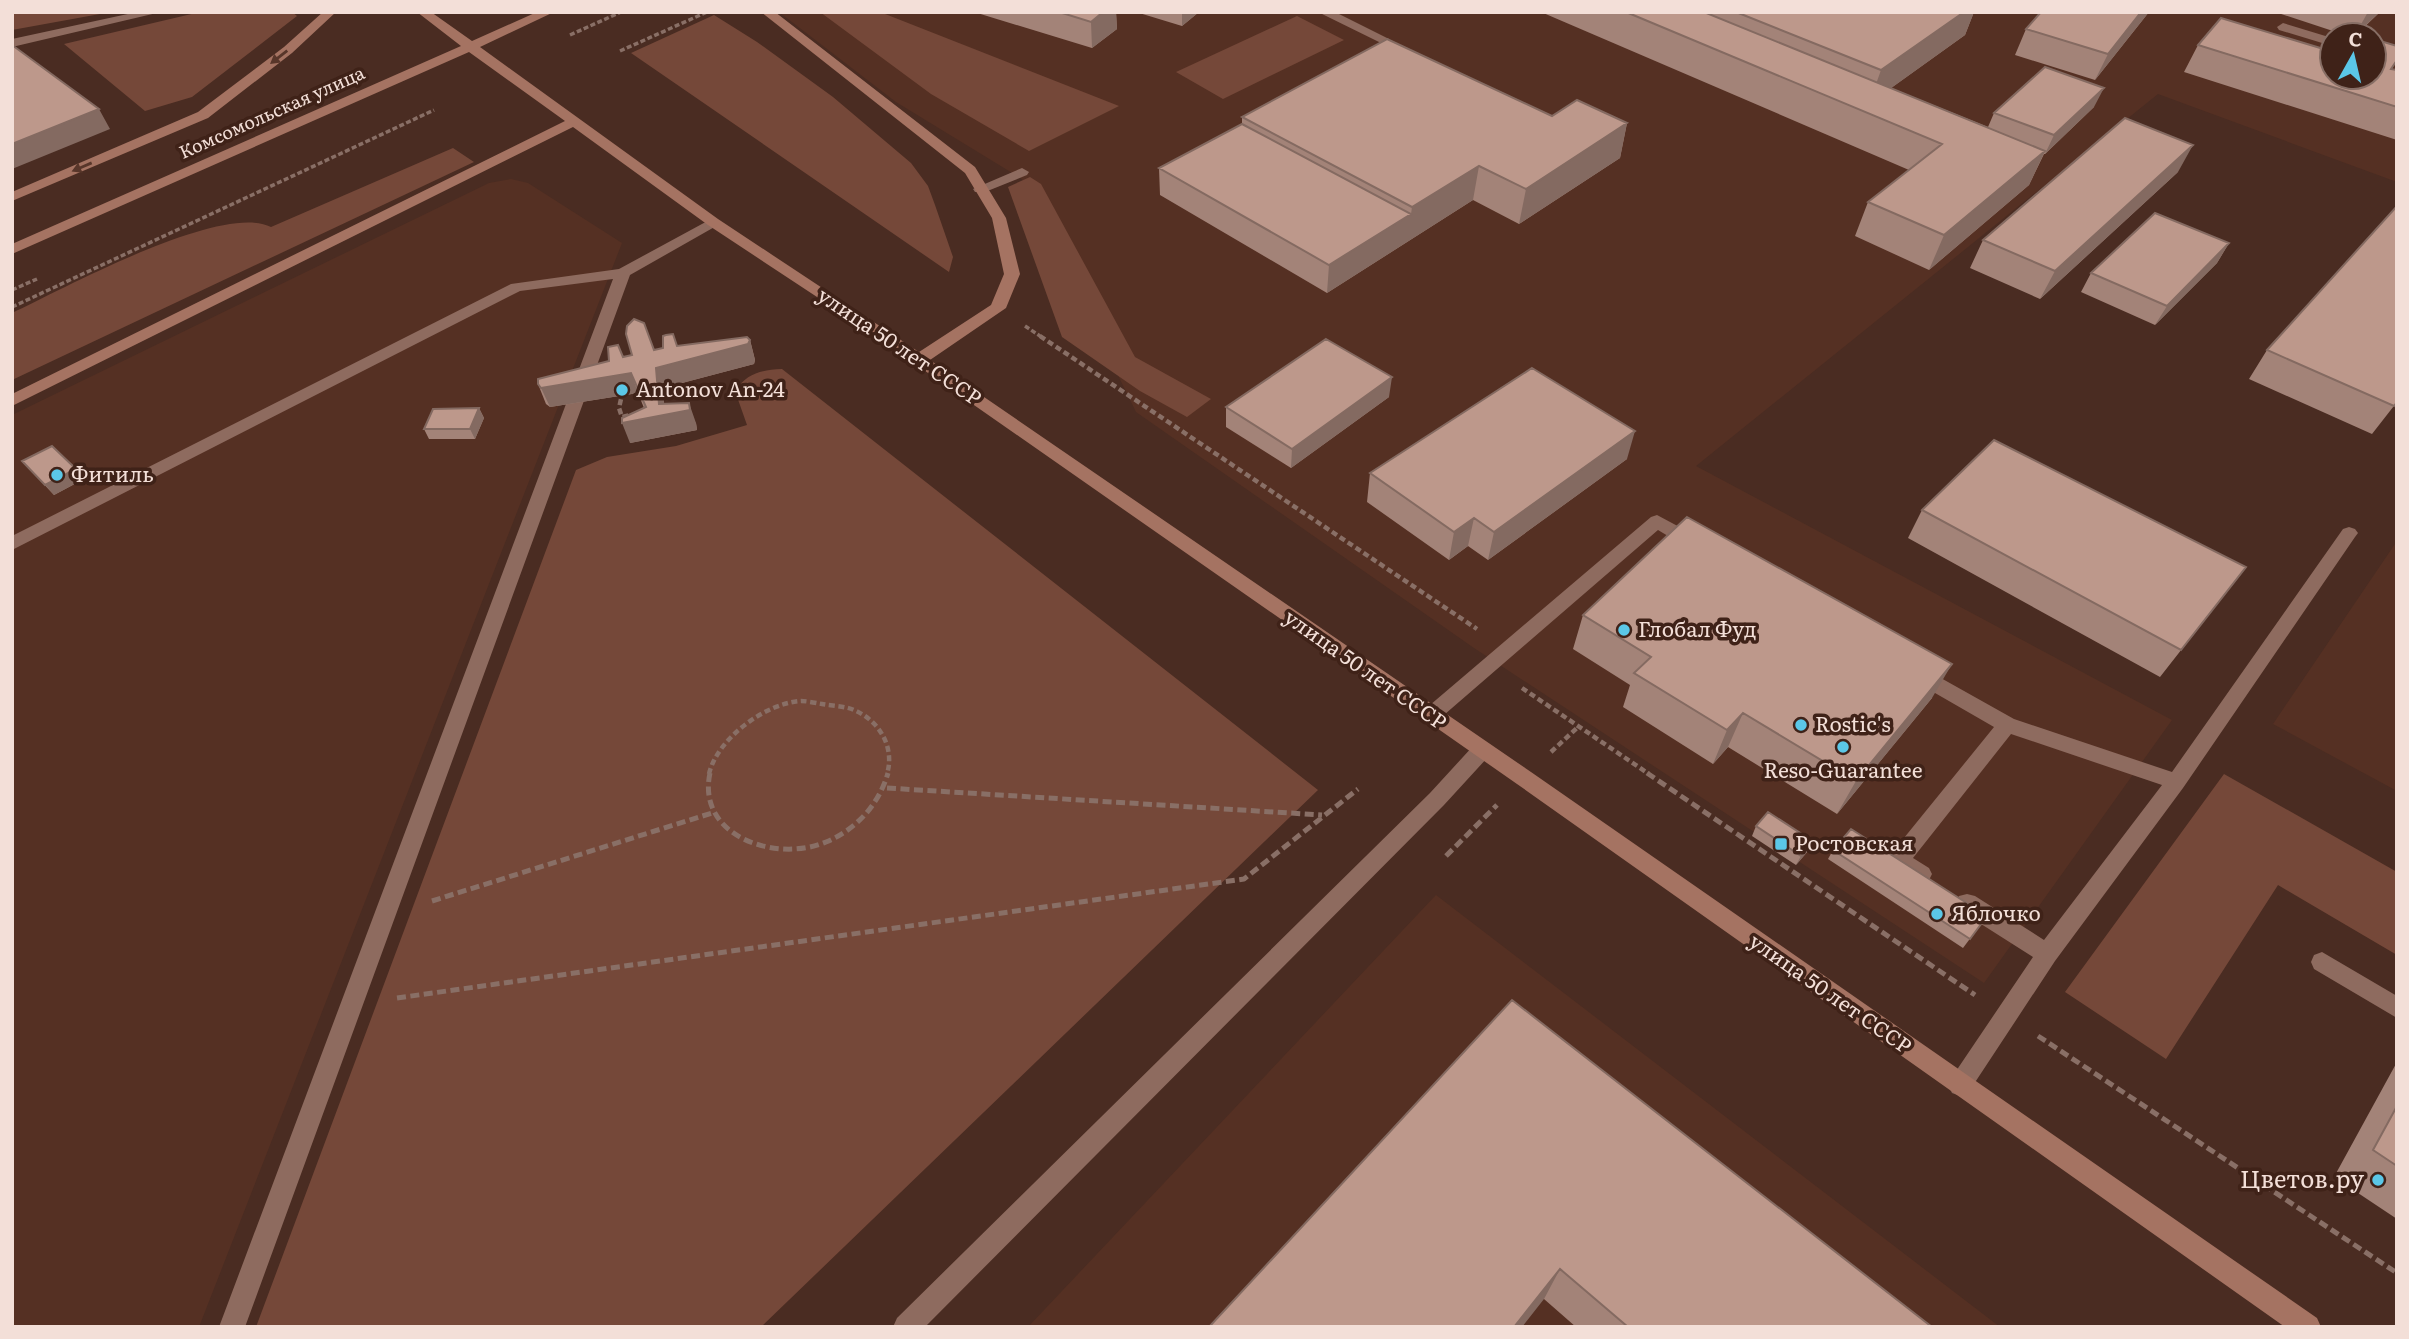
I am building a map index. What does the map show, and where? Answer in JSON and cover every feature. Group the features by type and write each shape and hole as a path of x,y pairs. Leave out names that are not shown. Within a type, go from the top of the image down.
{"main road":[{"path":"12,197 203,115 288,50 330,12"},
{"name":"улица 50 лет СССР","path":"423,12 713,222 918,360 2308,1327"},
{"name":"Комсомольская улица","path":"12,250 548,12"},
{"path":"766,12 948,150 970,170 999,218 1012,274 998,308 918,360"},
{"path":"12,401 573,122"}],"lane":[{"path":"12,43 155,12"},
{"path":"1324,12 1383,39"},
{"path":"2283,27 2318,38"},
{"path":"980,189 1022,172"},
{"path":"12,544 516,287 622,272 713,222"},
{"path":"232,1327 622,272"},
{"path":"1430,716 1657,521 1705,549"},
{"path":"1960,1085 2047,954 2176,782 2349,533"},
{"path":"1898,662 2007,725 2176,782"},
{"path":"1933,882 1899,860 2007,725"},
{"path":"906,1327 1437,799 1481,751"},
{"path":"1956,896 2047,954"},
{"path":"2322,962 2397,1008"}],"path":[{"path":"620,51 707,12"},
{"path":"12,307 434,110"},
{"path":"998,308 1521,659 1501,674 2008,1016 2397,1273"},
{"path":"619,408 622,417 635,413"},
{"path":"801,701 830,701 855,709 875,722 889,741 893,763 887,788 872,811 848,831 817,844 785,849 754,845 729,833 712,813 706,789 711,764 725,741 746,722 772,708 801,701"},
{"path":"887,788 1323,815"},
{"path":"351,1004 1244,879 1358,789"},
{"path":"384,916 712,813"}],"shaded area":[{"path":"12,12 111,12 12,30"},
{"path":"200,12 292,12 297,16 192,97 145,111 64,44"},
{"path":"779,12 2397,12 2397,182 2158,94 1696,466 2172,720 1984,983 1474,648 1136,412 1022,179 896,102"},
{"path":"820,12 880,12 1119,106 1029,151 931,94"},
{"path":"714,15 757,42 833,97 911,163 928,186 935,205 953,257 949,272 631,53"},
{"path":"1297,16 1344,40 1223,99 1176,72"},
{"path":"453,148 474,162 12,380 12,313 143,251 217,226 248,222 271,227"},
{"path":"1030,177 1041,184 1135,357 1211,399 1187,417 1140,391 1062,337 1008,187"},
{"path":"511,179 528,183 622,243 199,1327 12,1327 12,415 489,183"},
{"path":"782,369 1318,790 761,1327 256,1327 576,470 607,457 676,446 747,425 735,391 744,380 755,374"},
{"path":"2397,541 2397,791 2273,724"},
{"path":"2224,774 2397,872 2397,955 2278,885 2166,1059 2065,992"},
{"path":"1436,895 2000,1327 1028,1327"}],"building":[{"path":"1059,12 1103,12 1091,22"},
{"path":"1626,12 1704,12 2045,151 1944,235 1868,202 1942,144"},
{"path":"1736,12 1964,12 1881,70"},
{"path":"2041,12 2141,12 2108,54 2026,29"},
{"path":"2221,18 2318,47 2318,82 2198,45"},
{"path":"1387,39 1552,116 1577,100 1627,123 1526,189 1479,166 1412,207 1242,117"},
{"path":"2388,43 2397,46 2397,60 2391,69 2397,70 2397,107 2346,91 2388,91"},
{"path":"12,45 99,109 12,144"},
{"path":"2045,67 2104,88 2054,135 1994,113"},
{"path":"2125,118 2193,145 2055,271 1983,240"},
{"path":"1242,124 1411,214 1329,265 1159,168"},
{"path":"2397,206 2397,402 2394,406 2267,350"},
{"path":"2155,213 2229,243 2167,306 2091,273"},
{"path":"634,319 644,323 654,350 663,348 663,336 673,334 677,346 747,337 750,340 748,344 656,368 659,404 689,403 690,410 622,423 622,418 646,407 631,373 541,388 538,384 538,379 609,361 608,347 618,345 623,357 632,355 626,334 627,326"},
{"path":"1326,339 1392,377 1292,449 1226,407"},
{"path":"1532,368 1635,431 1494,532 1474,518 1454,532 1370,473"},
{"path":"479,408 470,429 424,429 433,409"},
{"path":"1994,440 2246,567 2181,650 1922,510"},
{"path":"52,446 76,469 45,485 22,461"},
{"path":"1687,517 1952,664 1856,781 1743,713 1727,730 1634,673 1651,657 1583,615"},
{"path":"1768,812 1814,842 1801,856 1756,826"},
{"path":"1851,829 1987,916 1970,939 1833,850"},
{"path":"1512,1000 1932,1327 1628,1327 1560,1269 1514,1327 1209,1327"},
{"path":"2397,1106 2397,1166 2373,1150"}],"place":[{"name":"Antonov An-24","path":"622,390"},
{"name":"Фитиль","path":"57,475"},
{"name":"Глобал Фуд","path":"1624,630"},
{"name":"Rostic's","path":"1801,725"},
{"name":"Reso-Guarantee","path":"1843,747"},
{"name":"Ростовская","path":"1781,844"},
{"name":"Яблочко","path":"1937,914"},
{"name":"Цветов.ру","path":"2378,1180"}]}
